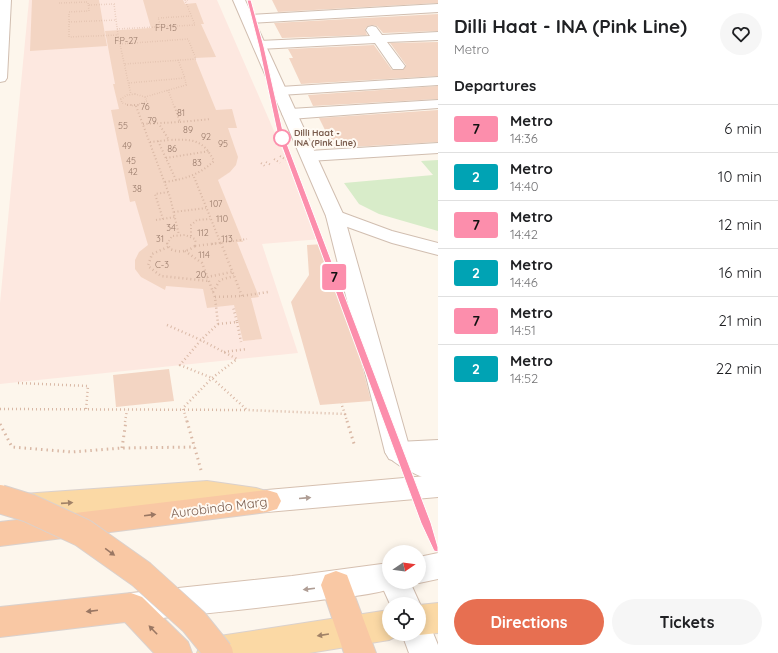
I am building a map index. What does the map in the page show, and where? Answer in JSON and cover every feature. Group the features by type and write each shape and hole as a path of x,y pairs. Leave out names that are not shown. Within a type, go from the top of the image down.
{"highway":[{"path":"0,499 29,508 83,533 141,574 194,622 219,653"},
{"name":"Aurobindo Marg","path":"0,534 267,501"},
{"path":"336,585 356,642"},
{"path":"0,622 131,607 176,653"}],"main road":[{"path":"0,508 207,492 267,501"},
{"path":"426,619 438,618"},
{"path":"213,653 356,642 382,629"}],"street":[{"path":"0,78 2,22 5,0"},
{"path":"243,9 265,13 433,0"},
{"path":"354,5 438,8"},
{"path":"354,5 398,66"},
{"path":"243,9 335,216 398,452 438,472"},
{"path":"262,50 379,38 438,36"},
{"path":"281,49 387,50 438,47"},
{"path":"280,90 438,81"},
{"path":"290,114 438,104"},
{"path":"309,156 438,148"},
{"path":"335,216 373,232 417,245 438,249"},
{"path":"398,452 438,450"},
{"name":"Aurobindo Marg","path":"267,501 438,486"},
{"path":"426,569 438,566"},
{"path":"131,607 336,585 382,577"},
{"path":"421,641 425,653"}],"path":[{"path":"117,29 194,25 185,0 188,0"},
{"path":"58,3 88,2 89,5 114,4 118,35 131,95"},
{"path":"89,5 89,11 69,12 69,37 118,35"},
{"path":"161,27 158,18 191,16"},
{"path":"69,22 116,20"},
{"path":"120,44 188,39 196,59 125,64"},
{"path":"145,97 147,101 136,106 128,105 122,102 122,99 131,95 145,97 186,85 178,60"},
{"path":"129,83 184,78"},
{"path":"168,90 180,122"},
{"path":"136,106 169,192 179,235"},
{"path":"143,124 211,119"},
{"path":"158,123 169,140"},
{"path":"150,142 187,139 200,142 210,151 214,161 205,171 194,177 165,182"},
{"path":"158,141 176,180"},
{"path":"166,158 210,151"},
{"path":"280,156 286,160"},
{"path":"274,159 280,163"},
{"path":"266,162 270,165"},
{"path":"261,163 266,167"},
{"path":"194,177 242,296"},
{"path":"163,219 155,194 169,192"},
{"path":"174,212 206,208"},
{"path":"156,220 175,217"},
{"path":"191,236 191,225 197,220 210,219"},
{"path":"168,247 167,243 169,238 179,235 191,236 195,239 195,246"},
{"path":"168,247 178,252 185,252 195,246 247,240"},
{"path":"168,247 152,254 148,266 160,276 209,281"},
{"path":"185,252 202,263 215,298 218,324"},
{"path":"207,277 232,272"},
{"path":"213,292 216,284 221,278 234,276"},
{"path":"215,298 268,292"},
{"path":"233,307 241,342"},
{"path":"237,322 218,324 201,340 180,365 212,378 247,410"},
{"path":"167,325 201,340 237,359 212,378 183,408"},
{"path":"223,352 248,349"},
{"path":"18,383 88,386 86,410"},
{"path":"341,403 355,447"},
{"path":"0,424 12,447 72,452 122,448 195,447 183,408"},
{"path":"0,409 126,410 183,408 345,414"},
{"path":"122,448 126,410"}],"shaded area":[{"path":"29,0 217,0 321,239 262,244 298,353 0,384 0,303"}],"green space":[{"path":"438,160 438,231 379,214 359,204 344,183 433,175 421,161"}],"building":[{"path":"32,0 99,0 107,46 30,51"},
{"path":"143,0 183,0 185,4 196,3 204,24 201,24 216,57 195,58 216,110 232,109 237,128 228,128 238,157 236,165 230,172 218,180 243,242 237,242 259,297 251,298 262,339 243,341 234,305 207,308 203,289 166,286 165,290 141,277 135,269 135,260 139,252 148,245 135,201 130,202 111,110 119,109 113,84 115,84 105,31 151,28"},
{"path":"272,0 438,0 438,3 278,12"},
{"path":"438,14 438,31 383,33 377,26 372,25 365,29 367,35 282,38 274,23"},
{"path":"438,42 438,76 301,84 289,58 293,58 288,49 374,45 392,70 403,70 406,65 390,43"},
{"path":"438,86 438,99 313,106 308,95"},
{"path":"438,110 438,142 334,148 319,118"},
{"path":"324,244 347,307 371,401 320,405 291,302 309,275 307,245"},
{"path":"169,369 174,401 116,407 113,375"}],"metro line":[{"name":"7","path":"249,0 262,47 281,136 426,523 438,547"}],"place":[{"name":"Dilli Haat - INA (Pink Line)","path":"282,138"}]}
